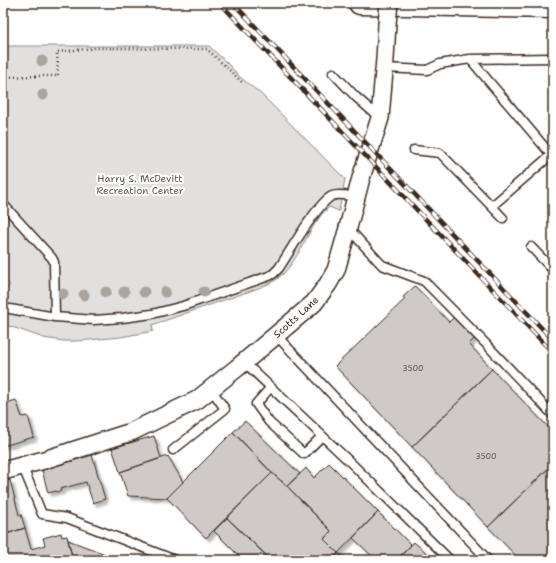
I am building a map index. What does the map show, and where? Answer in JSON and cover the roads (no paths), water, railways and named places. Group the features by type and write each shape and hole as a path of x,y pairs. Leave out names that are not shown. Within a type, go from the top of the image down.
{"highway":[{"path":"360,3 553,7"}],"street":[{"name":"Scotts Lane","path":"3,471 44,460 131,432 197,400 314,303 336,270 363,171 380,118 389,3"}],"lane":[{"path":"384,68 427,70 440,64 470,59 553,58"},
{"path":"470,59 552,156 492,206"},
{"path":"333,73 356,97 380,118"},
{"path":"414,150 440,153 503,218"},
{"path":"10,309 55,317 94,320 152,314 183,306 273,274 279,268 314,216 328,199 335,195 356,197"},
{"path":"3,204 54,262 55,317"},
{"path":"348,228 382,264 424,281 553,415"},
{"path":"531,247 553,270"},
{"path":"276,335 488,560"},
{"path":"244,362 450,560"},
{"path":"271,387 256,404 269,422 304,454 322,436"},
{"path":"173,450 225,409 210,389"},
{"path":"22,465 42,514 68,518 175,560"}],"railway":[{"path":"220,3 553,353"},
{"path":"233,3 553,340"}],"park label":[{"name":"Harry S. McDevitt Recreation Center","path":"140,184"}]}
